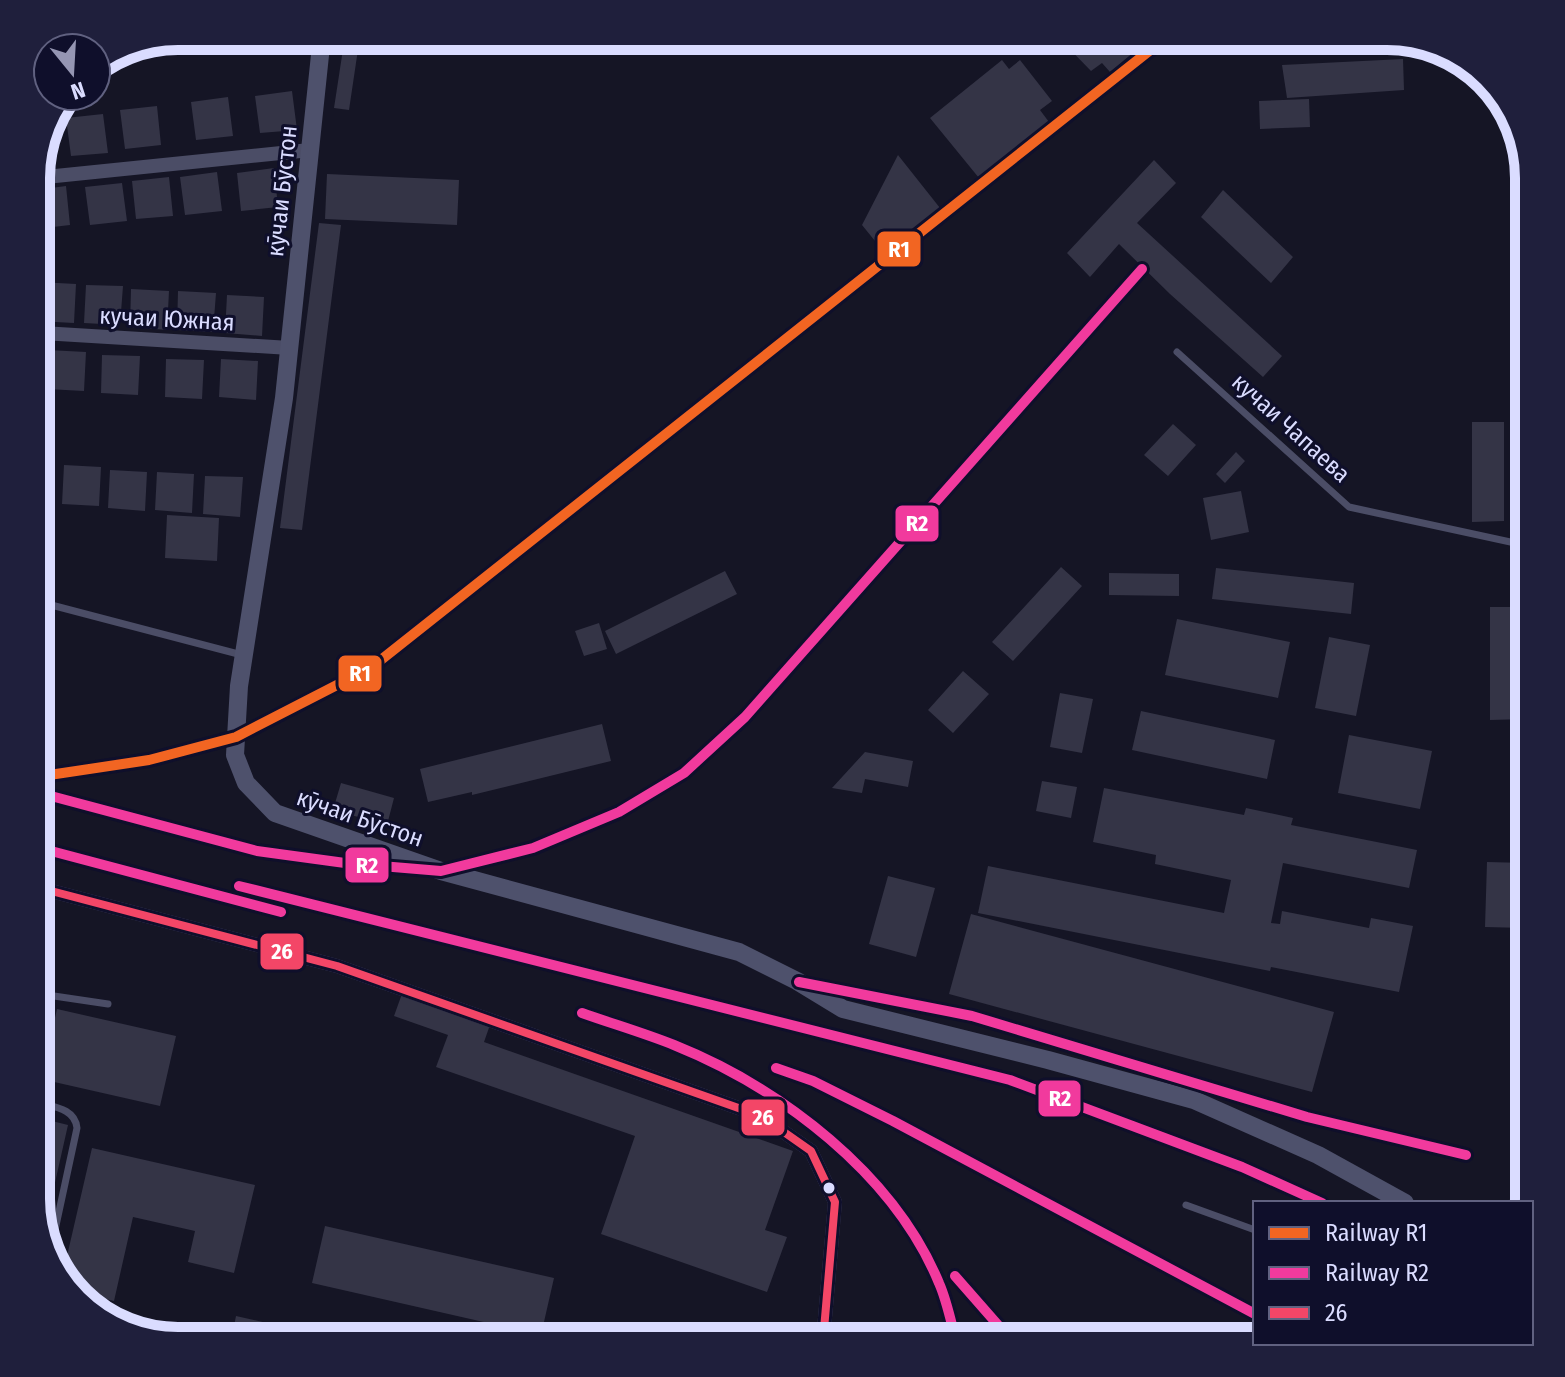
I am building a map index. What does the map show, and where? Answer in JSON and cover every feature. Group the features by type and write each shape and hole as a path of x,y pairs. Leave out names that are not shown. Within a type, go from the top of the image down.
{"main road":[{"name":"кӯчаи Бӯстон","path":"321,50 290,348 244,656 235,755 246,783 275,813 441,871 739,952 797,981 843,1009 1194,1100 1318,1155 1401,1201"}],"street":[{"path":"50,177 310,150"},
{"name":"кучаи Южная","path":"50,333 290,348"},
{"path":"50,891 337,966 761,1116 811,1151 835,1202 824,1327"}],"lane":[{"name":"кучаи Чапаева","path":"1177,352 1349,507 1515,543"},
{"path":"50,605 244,656"},
{"path":"50,998 54,996 108,1004"},
{"path":"50,1106 71,1112 76,1117 77,1128 54,1233"},
{"path":"1186,1205 1253,1229"}],"building":[{"path":"343,50 358,50 349,110 334,108"},
{"path":"1071,50 1136,50 1110,72 1102,63 1091,71"},
{"path":"1403,59 1404,90 1287,98 1282,65"},
{"path":"1002,60 1009,69 1020,60 1052,101 1040,110 1049,122 979,178 930,118"},
{"path":"292,91 297,130 260,133 255,96"},
{"path":"228,97 233,136 196,140 191,102"},
{"path":"1309,99 1310,127 1260,129 1259,101"},
{"path":"157,106 161,145 125,149 120,110"},
{"path":"103,114 108,153 71,156 66,118"},
{"path":"898,155 940,208 884,252 862,225"},
{"path":"1154,160 1176,183 1137,223 1282,356 1263,377 1119,244 1090,277 1067,253"},
{"path":"274,168 278,207 241,211 237,173"},
{"path":"217,172 222,211 185,215 180,177"},
{"path":"327,174 459,180 457,225 325,219"},
{"path":"169,177 173,216 136,219 132,181"},
{"path":"122,183 127,221 90,225 85,187"},
{"path":"66,186 70,225 50,227 50,188"},
{"path":"1223,190 1293,257 1271,283 1201,217"},
{"path":"319,223 341,225 302,530 280,528"},
{"path":"50,283 76,284 74,323 50,322"},
{"path":"86,285 123,286 120,325 84,323"},
{"path":"131,289 169,291 167,330 130,327"},
{"path":"178,291 216,293 213,332 177,330"},
{"path":"227,295 264,297 262,336 225,333"},
{"path":"50,350 86,352 84,391 50,389"},
{"path":"102,355 140,356 138,395 101,393"},
{"path":"166,359 204,360 202,399 165,397"},
{"path":"221,359 258,361 256,400 219,397"},
{"path":"1472,422 1504,422 1504,521 1472,522"},
{"path":"1173,424 1196,445 1168,476 1144,455"},
{"path":"1236,452 1245,461 1225,483 1216,474"},
{"path":"50,465 55,465 50,504"},
{"path":"64,465 101,467 99,506 62,504"},
{"path":"110,470 147,472 145,511 108,508"},
{"path":"157,472 194,474 192,513 155,510"},
{"path":"205,476 243,477 240,517 203,514"},
{"path":"1241,491 1249,532 1211,540 1203,498"},
{"path":"167,515 219,518 217,561 165,558"},
{"path":"1061,567 1082,586 1013,661 992,642"},
{"path":"1216,568 1354,583 1351,614 1212,599"},
{"path":"725,571 737,594 616,654 605,631"},
{"path":"1109,573 1179,574 1179,596 1109,595"},
{"path":"1490,607 1515,607 1515,719 1490,720"},
{"path":"1177,619 1290,642 1278,698 1165,675"},
{"path":"599,623 607,649 584,656 575,631"},
{"path":"1329,637 1370,645 1356,716 1315,708"},
{"path":"963,671 989,694 953,733 928,710"},
{"path":"1060,693 1093,699 1082,753 1050,747"},
{"path":"1141,711 1275,740 1267,779 1132,750"},
{"path":"602,724 611,761 472,795 472,792 428,802 420,769"},
{"path":"1349,735 1432,751 1420,809 1338,793"},
{"path":"865,752 913,761 908,787 865,779 862,793 832,788"},
{"path":"1042,781 1077,787 1071,818 1036,811"},
{"path":"341,783 394,798 387,825 333,810"},
{"path":"1104,788 1244,815 1246,808 1293,818 1291,825 1417,850 1409,888 1283,863 1271,923 1280,924 1282,911 1369,928 1371,918 1413,926 1399,992 1271,967 1270,971 978,913 988,866 1224,913 1231,880 1155,864 1156,855 1093,842"},
{"path":"1487,862 1515,863 1515,928 1485,927"},
{"path":"888,876 935,888 916,957 869,944"},
{"path":"971,914 1334,1012 1312,1092 949,994"},
{"path":"403,991 491,1022 484,1042 793,1151 765,1230 787,1237 767,1292 601,1234 635,1136 436,1067 448,1035 394,1016"},
{"path":"57,1009 176,1036 160,1106 50,1081 50,1040"},
{"path":"50,1120 68,1125 50,1205"},
{"path":"92,1148 255,1185 234,1273 188,1262 195,1231 133,1217 114,1301 96,1297 87,1290 66,1259"},
{"path":"325,1226 554,1278 543,1327 506,1327 312,1283"},
{"path":"236,1316 285,1327 234,1327"}],"rail line":[{"name":"R1","path":"50,775 149,760 236,737 372,667 1150,50"},
{"name":"R2","path":"50,796 257,851 345,863 441,871 533,848 619,812 684,773 745,717 1142,269"},
{"name":"R2","path":"50,851 281,912"},
{"name":"R2","path":"239,886 1010,1080 1242,1167 1318,1201"},
{"name":"R2","path":"799,982 972,1016 1307,1117 1466,1155"},
{"name":"R2","path":"582,1013 663,1041 714,1063 793,1110 830,1139 864,1171 894,1206 919,1243 942,1290 953,1327"},
{"name":"R2","path":"776,1068 813,1081 893,1121 1253,1313"},
{"name":"R2","path":"955,1276 1000,1327"}],"transit line":[{"name":"26","path":"50,891 337,966 761,1116 811,1151 835,1202 824,1327"}]}
